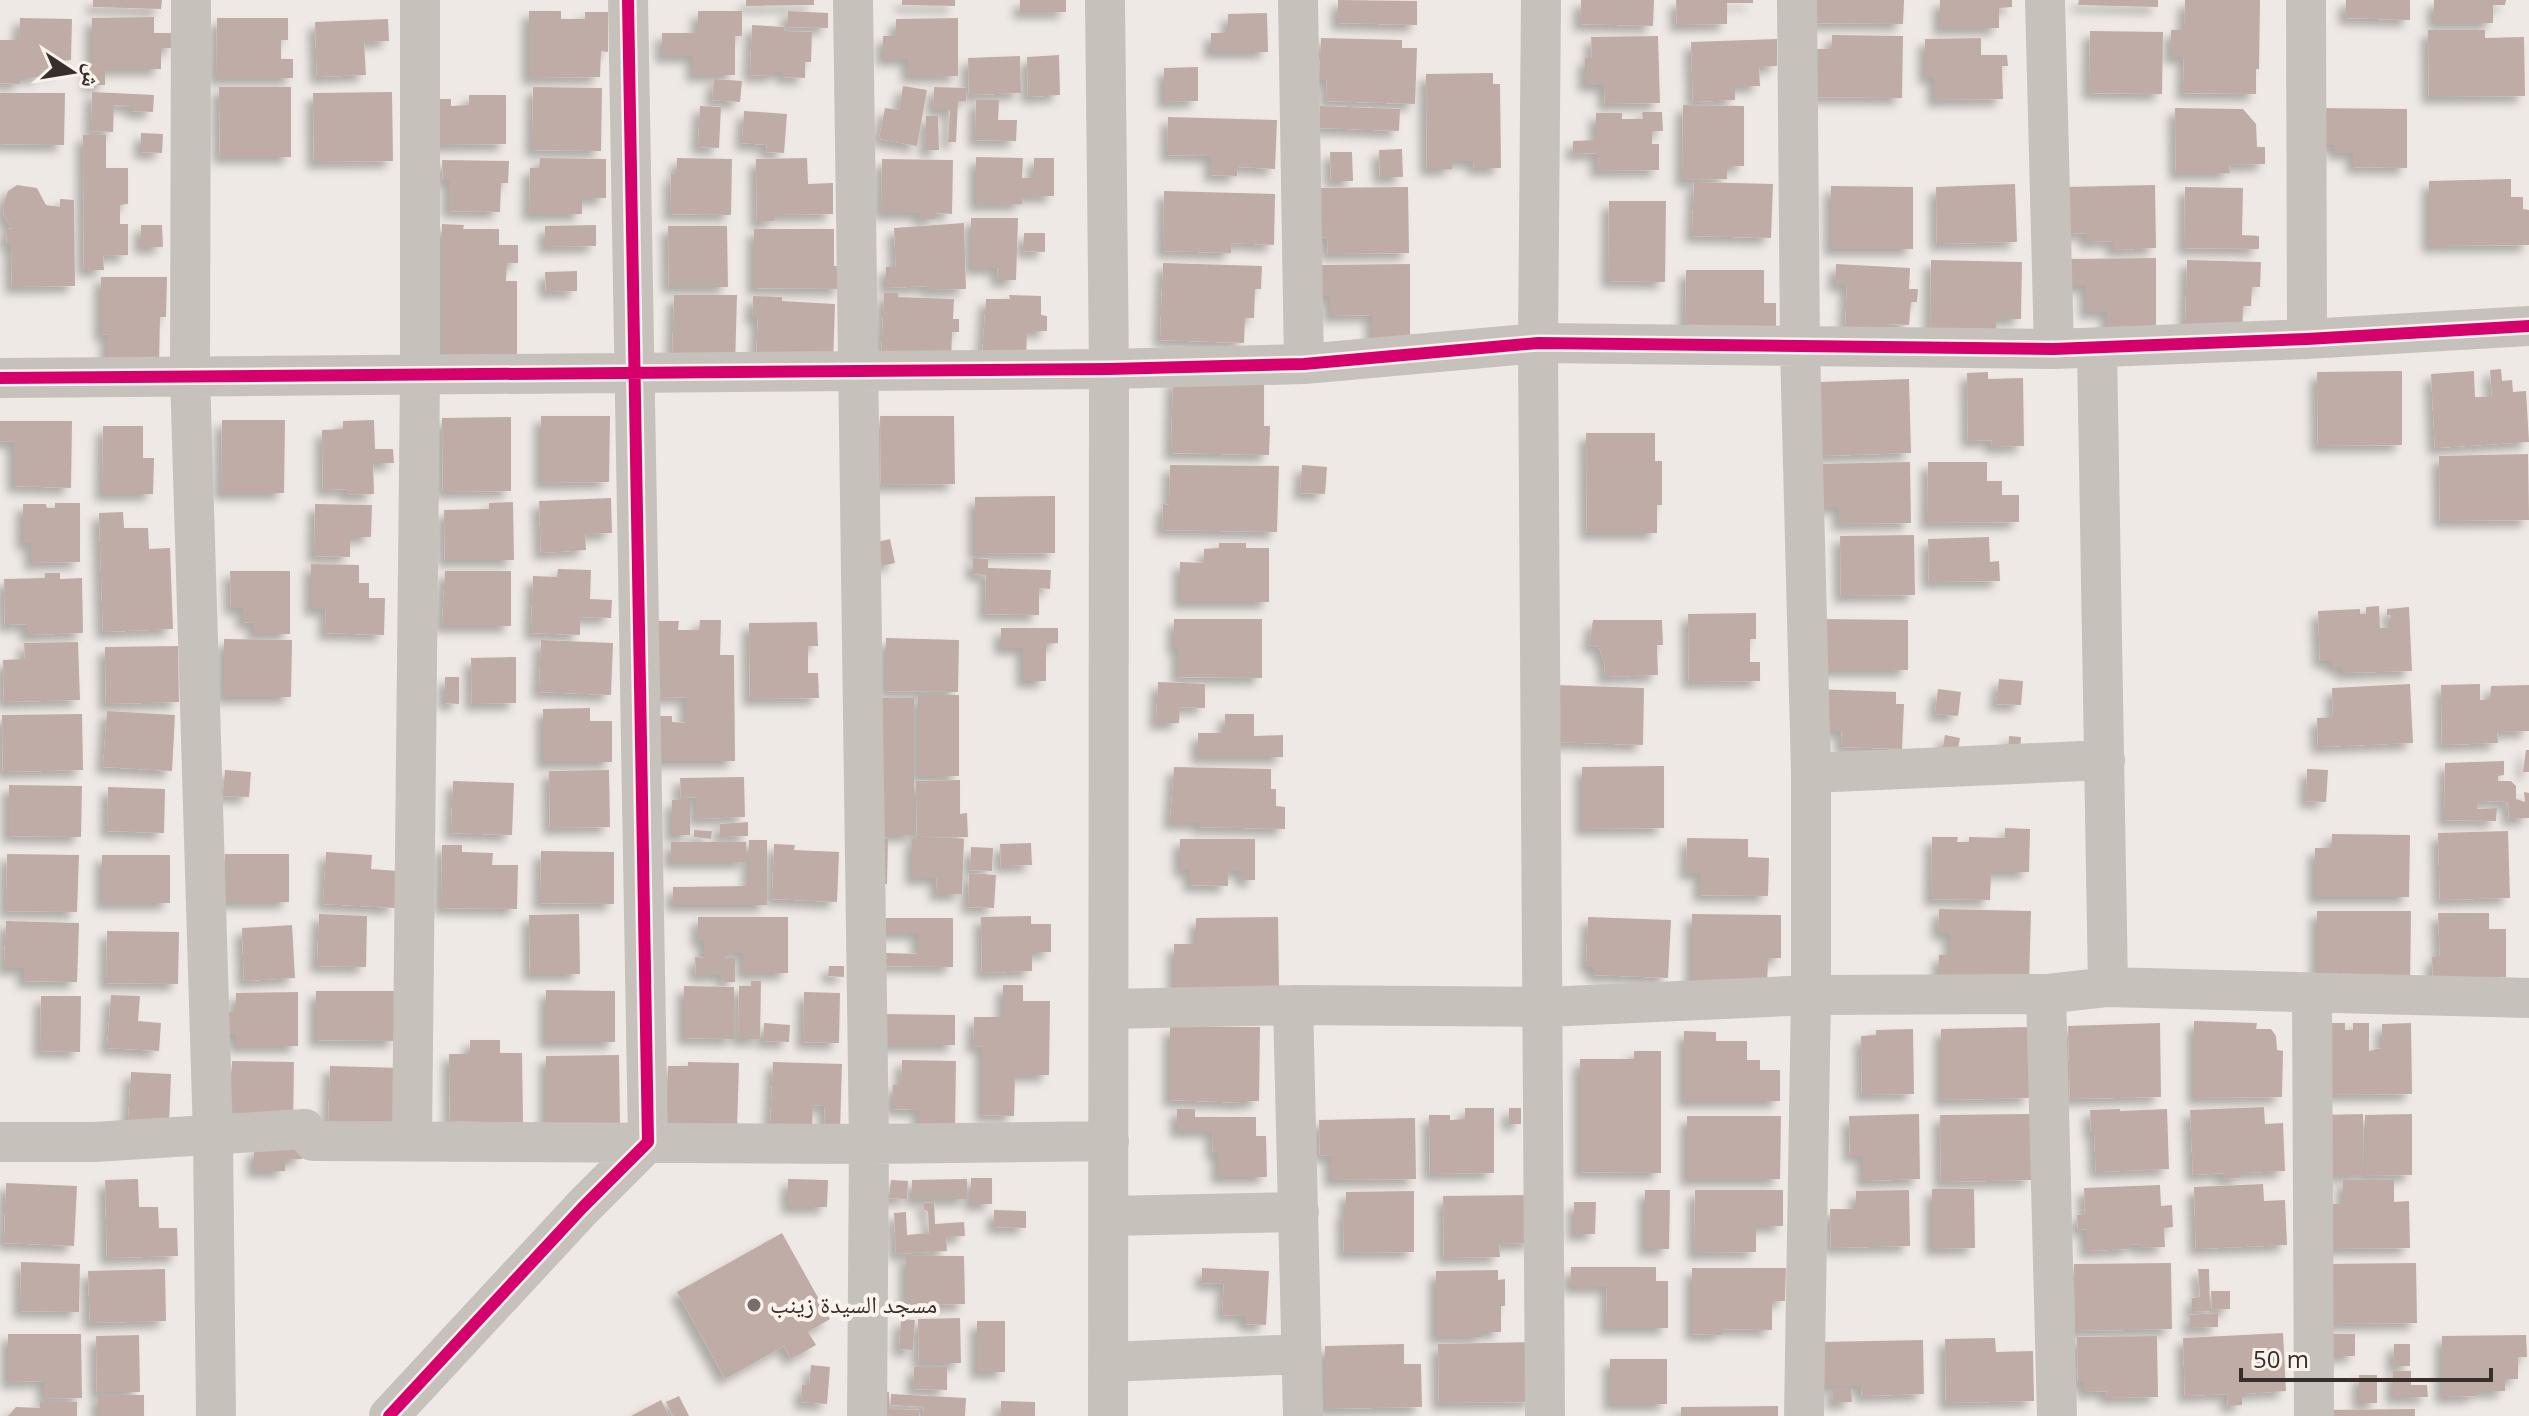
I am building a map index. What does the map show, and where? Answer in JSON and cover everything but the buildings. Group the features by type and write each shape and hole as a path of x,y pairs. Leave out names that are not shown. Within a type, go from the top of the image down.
{"street":[{"path":"191,0 190,375 213,1137 216,1416"},
{"path":"412,1141 420,374 420,0"},
{"path":"389,1416 583,1207 648,1142 628,0"},
{"path":"853,0 869,1144 867,1416"},
{"path":"1105,0 1109,369 1108,1416"},
{"path":"1298,0 1304,364"},
{"path":"1541,0 1538,343 1545,1007 1545,1416"},
{"path":"1797,0 1800,348 1811,773 1811,995 1804,1416"},
{"path":"2045,0 2054,349"},
{"path":"2306,0 2307,339"},
{"path":"0,378 1109,369 1304,364 1538,343 2054,349 2529,326"},
{"path":"2097,348 2108,987"},
{"path":"1811,773 2105,760"},
{"path":"1110,1009 1293,1005 1545,1007 1811,995 2046,994 2108,987 2529,998"},
{"path":"2312,992 2314,1416"},
{"path":"2046,994 2057,1416"},
{"path":"1293,1005 1303,1416"},
{"path":"0,1142 213,1137 305,1129 313,1141 869,1144 1109,1141"},
{"path":"1109,1216 1299,1212"},
{"path":"1108,1362 1300,1354"}],"cycle path":[{"path":"389,1416 583,1207 648,1142 628,0"},
{"path":"0,378 1109,369 1304,364 1538,343 2054,349 2529,326"}],"place":[{"name":"مسجد السيدة زينب","path":"754,1305"}]}
